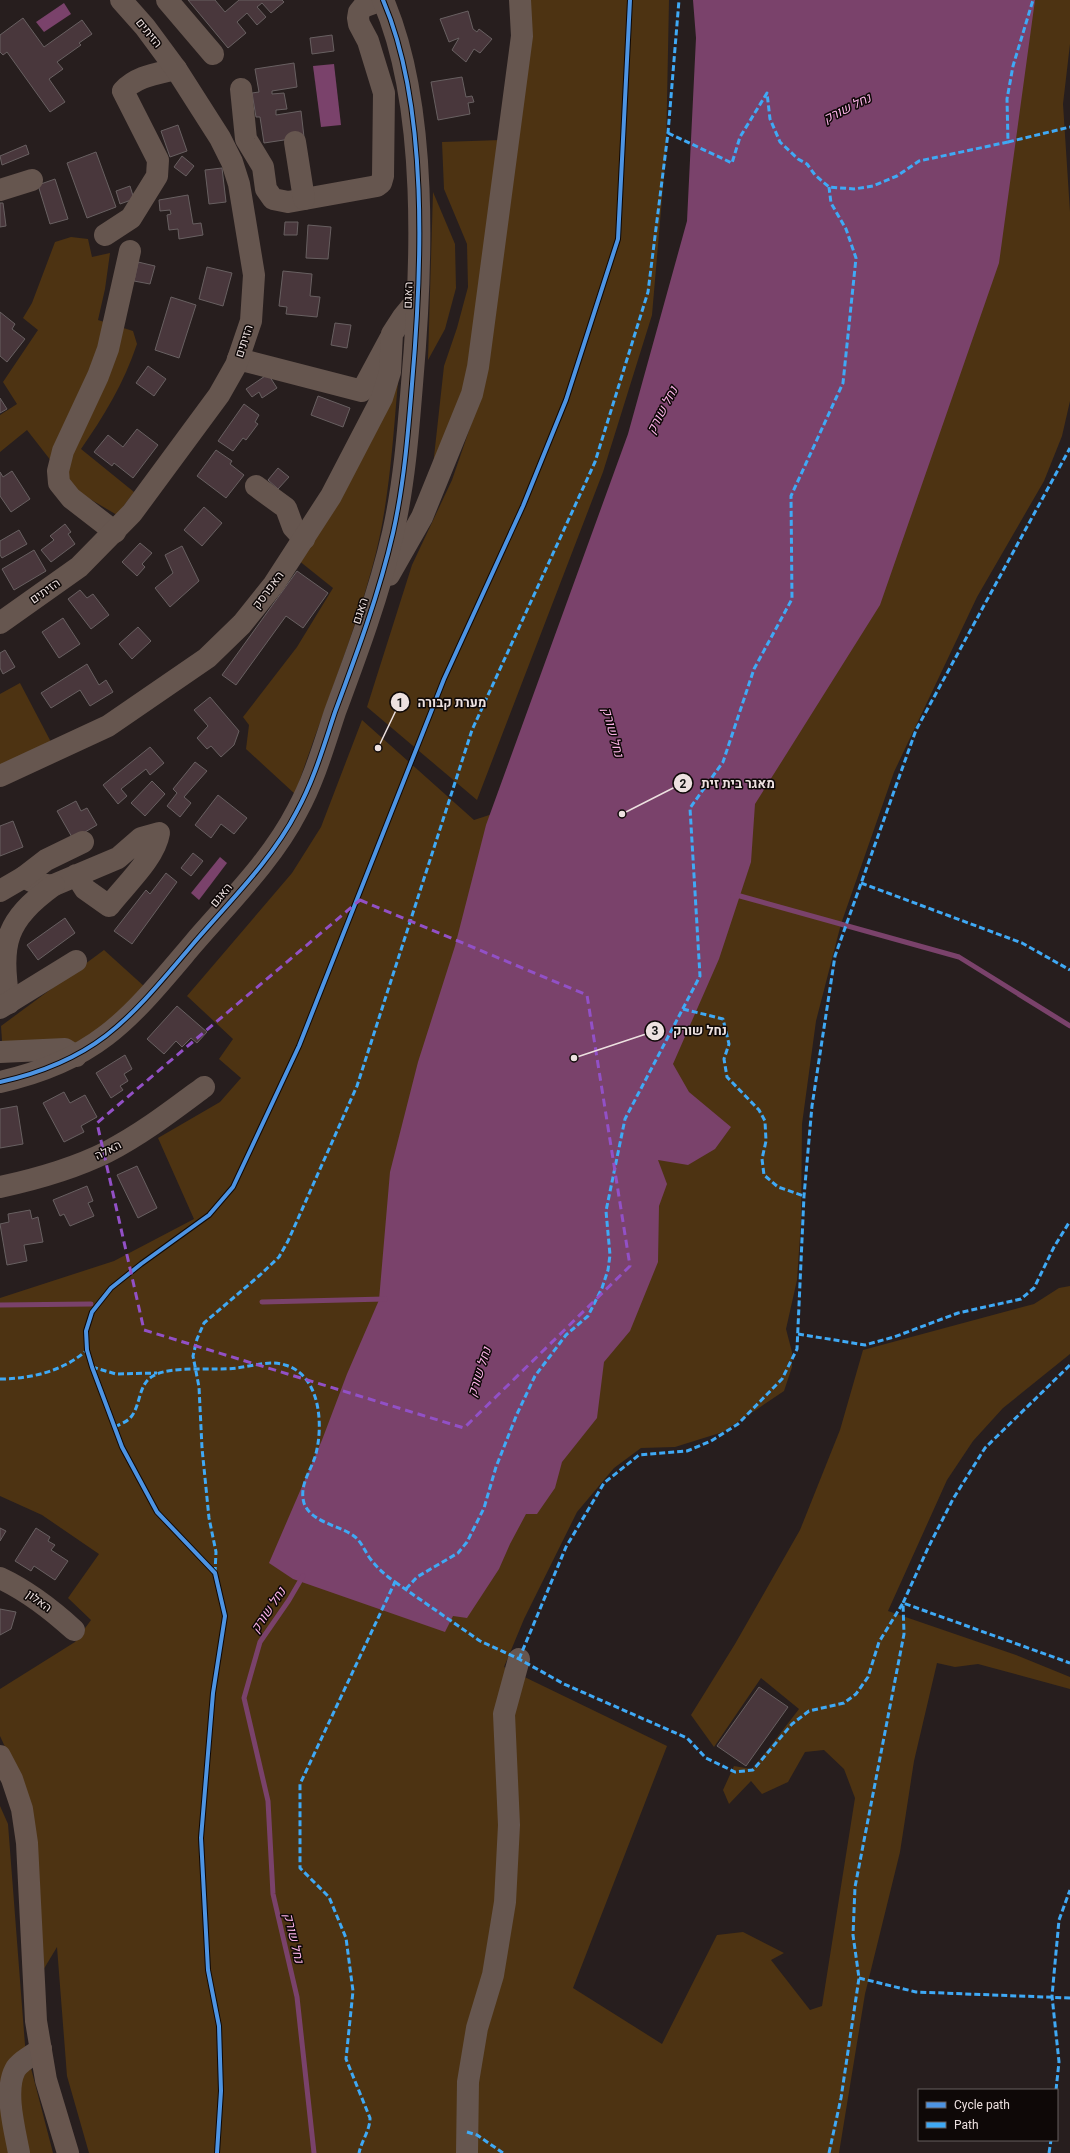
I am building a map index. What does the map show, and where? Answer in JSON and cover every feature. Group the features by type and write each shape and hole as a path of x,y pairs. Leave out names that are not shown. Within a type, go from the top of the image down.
{"main road":[{"path":"0,1756 12,1779 22,1809 27,1843 36,2021 46,2080 68,2153"}],"street":[{"path":"167,0 213,54"},
{"path":"241,89 246,139 263,167 266,189 273,199 288,202 372,188 382,183 384,176 384,93 368,41 359,24 358,18 359,12 363,7 382,0"},
{"name":"האגם","path":"0,1082 38,1072 76,1056 108,1036 135,1012 250,877 286,830 308,788 376,592 393,531 401,485 411,399 417,300 418,218 413,130 408,86 399,47 382,0"},
{"path":"376,592 387,578 422,517 472,394 478,366 522,36 520,0"},
{"name":"הזיתים","path":"0,623 69,574 115,532 140,503 208,411 228,380 238,359 251,321 254,274 239,184 223,144 176,69 128,2"},
{"path":"104,235 131,218 157,176 159,168 158,160 123,91 131,82 176,69"},
{"path":"295,142 304,199"},
{"path":"0,190 32,180"},
{"path":"115,532 71,498 59,483 58,471 63,451 98,376 108,349 130,251"},
{"name":"האפרסק","path":"0,776 108,726 207,658 242,624 274,584 331,496 382,398 390,372 392,334 403,317 417,300"},
{"path":"238,359 362,391 392,334"},
{"path":"256,486 286,508 293,527 304,539"},
{"path":"0,891 24,877 46,860 83,842"},
{"path":"76,875 54,885 29,903 8,928 0,951 0,968 4,1005 76,961"},
{"path":"24,877 34,883 54,885"},
{"path":"0,1052 65,1049 76,1056"},
{"name":"האלה","path":"0,1187 58,1172 108,1152 149,1127 204,1088"},
{"name":"האלון","path":"0,1578 15,1585 48,1606 74,1630"},
{"path":"467,2153 468,2082 477,2028 494,1975 505,1902 509,1825 504,1714 519,1659"},
{"path":"19,2153 11,2103 12,2084 15,2069 41,2049"}],"highlighted area":[{"path":"360,900 587,995 630,1266 464,1428 144,1330 97,1123"}],"shaded area":[{"path":"525,0 669,0 666,152 652,315 603,472 477,800 367,707 412,565 452,480 484,387"},
{"path":"971,0 1070,0 1070,44 1063,104 1070,212 1070,401 1062,436 1044,481 977,597 894,772 841,924 816,1021 802,1124 801,1222 797,1280 786,1329 792,1352 792,1367 784,1391 723,1432 675,1447 641,1448 614,1468 577,1512 524,1619 504,1667 667,1746 573,1988 662,2044 717,1935 743,1932 784,1953 771,1960 810,2010 822,2006 855,1798 844,1769 824,1750 805,1752 788,1782 762,1794 751,1781 729,1804 723,1790 734,1766 751,1769 755,1766 799,1709 761,1678 714,1747 691,1715 735,1644 800,1530 840,1430 863,1350 1034,1304 1059,1288 1070,1286 1070,1354 1003,1408 973,1441 947,1480 888,1611 1016,1655 1070,1677 1070,1689 978,1664 955,1667 937,1663 914,1761 900,1852 865,1994 839,2153 89,2153 67,2076 57,1947 39,1977 28,1797 0,1736 0,1689 75,1642 91,1620 68,1598 99,1554 42,1515 0,1496 0,1298 114,1261 194,1219 158,1138 220,1102 241,1078 219,1059 233,1039 187,996 292,873 321,827 362,720 474,820 669,756"},
{"path":"501,140 465,391 432,475 444,366 457,328 468,287 467,244 444,189 442,142"},
{"path":"433,192 455,244 456,288 445,329 428,360"},
{"path":"71,237 88,239 92,257 110,253 105,289 98,320 133,331 137,344 120,386 98,424 81,449 134,492 117,515 73,489 27,430 0,452 0,415 17,404 3,382 38,330 23,318 32,303 55,242"},
{"path":"399,370 387,495 378,544 355,625 295,794 246,749 249,725 243,717 297,647 333,588 298,560"},
{"path":"20,683 52,744 0,768 0,694"},
{"path":"104,950 146,988 117,1017 74,1046 15,1046 2,1041 1,1026"},
{"path":"0,1806 8,1824 25,2045 53,2153 0,2153"}],"water":[{"path":"693,0 1035,0 999,263 880,605 755,804 751,862 719,959 673,1064 689,1092 731,1127 715,1149 688,1165 658,1160 667,1184 659,1206 658,1262 630,1331 604,1362 597,1418 562,1462 555,1488 537,1514 526,1514 499,1569 467,1618 453,1616 445,1632 293,1579 269,1563 322,1440 347,1374 379,1300 390,1172 418,1062 455,946 486,825 628,434 687,221 696,38"},
{"path":"64,3 71,14 44,32 36,22"},
{"path":"334,64 341,125 321,127 313,66"},
{"path":"220,857 227,863 199,900 191,893"}],"building":[{"path":"188,0 215,0 225,12 239,0 282,0 284,2 271,13 262,3 257,7 266,17 257,25 247,13 237,22 246,33 228,48"},
{"path":"468,11 473,29 477,32 479,29 492,39 480,53 474,49 466,62 452,50 459,38 449,42 440,19"},
{"path":"23,18 44,47 82,20 92,34 79,43 81,45 57,62 63,69 49,79 65,102 50,112 7,52 3,55 0,52 0,35"},
{"path":"332,35 334,51 312,54 310,38"},
{"path":"294,63 297,87 272,91 272,94 284,93 287,109 276,110 276,115 301,111 304,137 264,143 260,117 256,117 252,93 259,92 255,69"},
{"path":"462,77 466,97 472,96 474,102 468,103 470,114 438,120 431,82"},
{"path":"178,125 187,151 170,157 161,131"},
{"path":"26,145 29,154 2,165 0,156"},
{"path":"96,152 116,207 87,218 67,163"},
{"path":"182,156 194,166 186,176 174,167"},
{"path":"222,168 226,202 209,204 205,170"},
{"path":"55,179 68,219 50,224 38,185"},
{"path":"130,186 134,199 120,204 116,191"},
{"path":"188,195 193,224 201,223 203,235 179,239 178,229 169,230 167,215 171,214 170,210 160,211 159,200"},
{"path":"0,203 3,203 6,226 0,227"},
{"path":"285,222 298,222 297,235 284,235"},
{"path":"308,225 331,227 328,259 306,258"},
{"path":"138,262 155,266 150,284 134,281"},
{"path":"207,267 232,273 223,306 199,299"},
{"path":"283,271 312,274 310,296 320,297 317,317 286,314 287,307 279,306"},
{"path":"171,297 196,305 179,358 155,350"},
{"path":"0,312 15,324 12,329 25,339 7,362 0,356"},
{"path":"335,323 351,325 347,348 331,345"},
{"path":"148,366 166,379 154,396 136,383"},
{"path":"268,374 277,388 262,398 259,392 252,397 246,389"},
{"path":"318,396 350,408 343,427 311,415"},
{"path":"0,398 7,409 0,413"},
{"path":"244,404 259,415 255,422 258,424 246,440 243,438 233,451 218,441"},
{"path":"137,429 158,445 133,478 114,463 112,466 94,452 108,435 123,447"},
{"path":"216,450 232,461 230,464 244,475 226,498 197,476"},
{"path":"278,468 289,477 278,489 268,480"},
{"path":"12,471 30,499 11,512 0,496 0,472 3,477"},
{"path":"204,507 222,523 202,546 184,530"},
{"path":"65,524 71,532 68,534 75,544 51,562 41,550 54,540 50,536"},
{"path":"19,530 27,544 2,558 0,555 0,541"},
{"path":"140,543 152,553 142,564 145,567 137,576 122,562"},
{"path":"182,546 199,581 170,607 155,588 173,573 165,555"},
{"path":"34,550 46,571 14,590 2,569"},
{"path":"297,571 328,593 303,628 286,616 236,685 222,675"},
{"path":"80,590 87,598 93,594 109,615 91,629 68,599"},
{"path":"63,618 80,644 59,658 42,632"},
{"path":"138,627 151,641 132,659 119,644"},
{"path":"5,650 15,667 3,674 0,668 0,653"},
{"path":"87,664 99,685 106,680 113,692 90,706 80,690 51,708 41,693"},
{"path":"210,697 239,731 234,745 221,757 211,746 207,749 197,738 208,726 194,710"},
{"path":"150,747 164,763 150,775 146,769 121,789 127,796 118,804 103,785"},
{"path":"195,762 207,771 184,797 191,803 180,817 167,806 177,793 173,789"},
{"path":"152,781 165,794 145,816 131,803"},
{"path":"218,795 247,818 234,834 221,824 211,838 195,825"},
{"path":"76,801 81,811 87,808 97,825 73,839 57,811"},
{"path":"13,821 23,847 0,856 0,826"},
{"path":"193,853 203,861 191,876 181,868"},
{"path":"166,873 177,882 132,944 114,931 146,890 150,894"},
{"path":"65,918 75,933 38,960 27,945"},
{"path":"177,1006 207,1032 197,1043 191,1038 182,1047 176,1041 164,1054 147,1039"},
{"path":"125,1055 132,1069 124,1074 128,1081 120,1086 123,1090 111,1098 96,1073"},
{"path":"64,1092 70,1103 85,1095 97,1117 81,1126 84,1132 64,1142 43,1103"},
{"path":"17,1106 23,1144 0,1148 0,1109"},
{"path":"137,1166 157,1208 138,1218 117,1175"},
{"path":"87,1186 93,1201 88,1203 94,1216 70,1226 64,1214 60,1216 53,1200"},
{"path":"30,1210 32,1219 38,1217 43,1242 24,1245 27,1261 7,1265 0,1224 9,1222 8,1214"},
{"path":"0,1528 6,1531 0,1541"},
{"path":"36,1528 50,1537 48,1541 55,1545 51,1550 68,1561 55,1580 34,1566 31,1571 15,1561"},
{"path":"0,1609 16,1612 11,1629 0,1635"},
{"path":"759,1687 788,1707 746,1766 717,1746"}],"waterway":[{"path":"733,896 740,896 959,957 1070,1026"},
{"path":"262,1302 385,1299"},
{"path":"0,1305 91,1304"},
{"name":"נחל שורק","path":"303,1576 289,1600 260,1642 244,1698 268,1801 273,1894 297,1997 314,2153"}],"marked path":[{"path":"215,1573 216,1552 209,1518 202,1448 199,1387 193,1356 197,1339 204,1323 279,1257 288,1241 357,1086 472,730 595,462 648,292 668,133 679,0"},
{"path":"668,133 732,163 740,137 767,93 770,119 780,142 798,159 807,164 815,175 829,187 854,189 873,186 897,176 919,161 1008,142 1007,99 1013,66 1033,0"},
{"path":"1008,142 1070,127"},
{"path":"406,1589 417,1577 458,1553 467,1542 484,1508 496,1467 517,1414 535,1376 566,1335 588,1316 602,1288 608,1270 610,1255 606,1211 625,1119 700,976 690,808 723,762 754,669 792,599 791,496 843,383 856,258 846,229 831,203 829,187"},
{"path":"519,1659 566,1547 604,1483 639,1455 687,1451 711,1441 738,1424 782,1379 797,1349 804,1196 812,1106 835,956 916,730 1070,448"},
{"path":"861,883 1022,943 1070,970"},
{"path":"683,1009 723,1019 729,1044 724,1059 727,1077 759,1110 765,1121 766,1141 762,1159 764,1175 778,1187 804,1196"},
{"path":"798,1334 865,1345 894,1337 958,1313 1021,1299 1034,1288 1054,1247 1070,1221"},
{"path":"0,1379 11,1379 46,1372 68,1363 87,1350"},
{"path":"115,1427 131,1417 137,1407 145,1384 153,1376 161,1373 182,1369 228,1369 274,1363 285,1365 297,1371 306,1379 313,1391 319,1417 318,1445 304,1485 304,1503 312,1514 324,1522 354,1536 375,1564 384,1574 395,1582 300,1784 300,1868 329,1897 346,1938 353,1991 346,2059 370,2118 369,2127 359,2153"},
{"path":"829,2153 841,2098 859,1978 853,1935 855,1887 904,1634 903,1603 928,1548 953,1499 985,1448 1070,1365"},
{"path":"92,1367 116,1374 157,1373"},
{"path":"395,1582 480,1641 519,1659 564,1684 687,1738 706,1758 735,1772 753,1770 792,1724 809,1711 844,1703 856,1694 868,1677 879,1642 903,1603 1070,1663"},
{"path":"1056,2089 1059,2062 1052,1996 1059,1920 1070,1890"},
{"path":"859,1978 916,1992 1070,1998"},
{"path":"467,2132 477,2135 503,2153"},
{"path":"1049,2153 1051,2141"}],"cycle path":[{"path":"0,1082 34,1073 63,1061 88,1048 131,1014 263,864 287,829 297,811 309,787 318,762 367,623 393,533 405,459 416,339 419,240 415,138 408,89 398,43 383,0"},
{"path":"217,2153 221,2091 219,2026 208,1970 201,1838 213,1693 225,1616 215,1573 157,1512 122,1447 92,1367 87,1350 86,1331 92,1312 111,1288 141,1264 209,1215 233,1187 299,1046 444,679 523,506 566,400 618,239 630,0"}],"place":[{"name":"מערת קבורה","path":"378,748"},
{"name":"מאגר בית זית","path":"622,814"},
{"name":"נחל שורק","path":"574,1058"}]}
